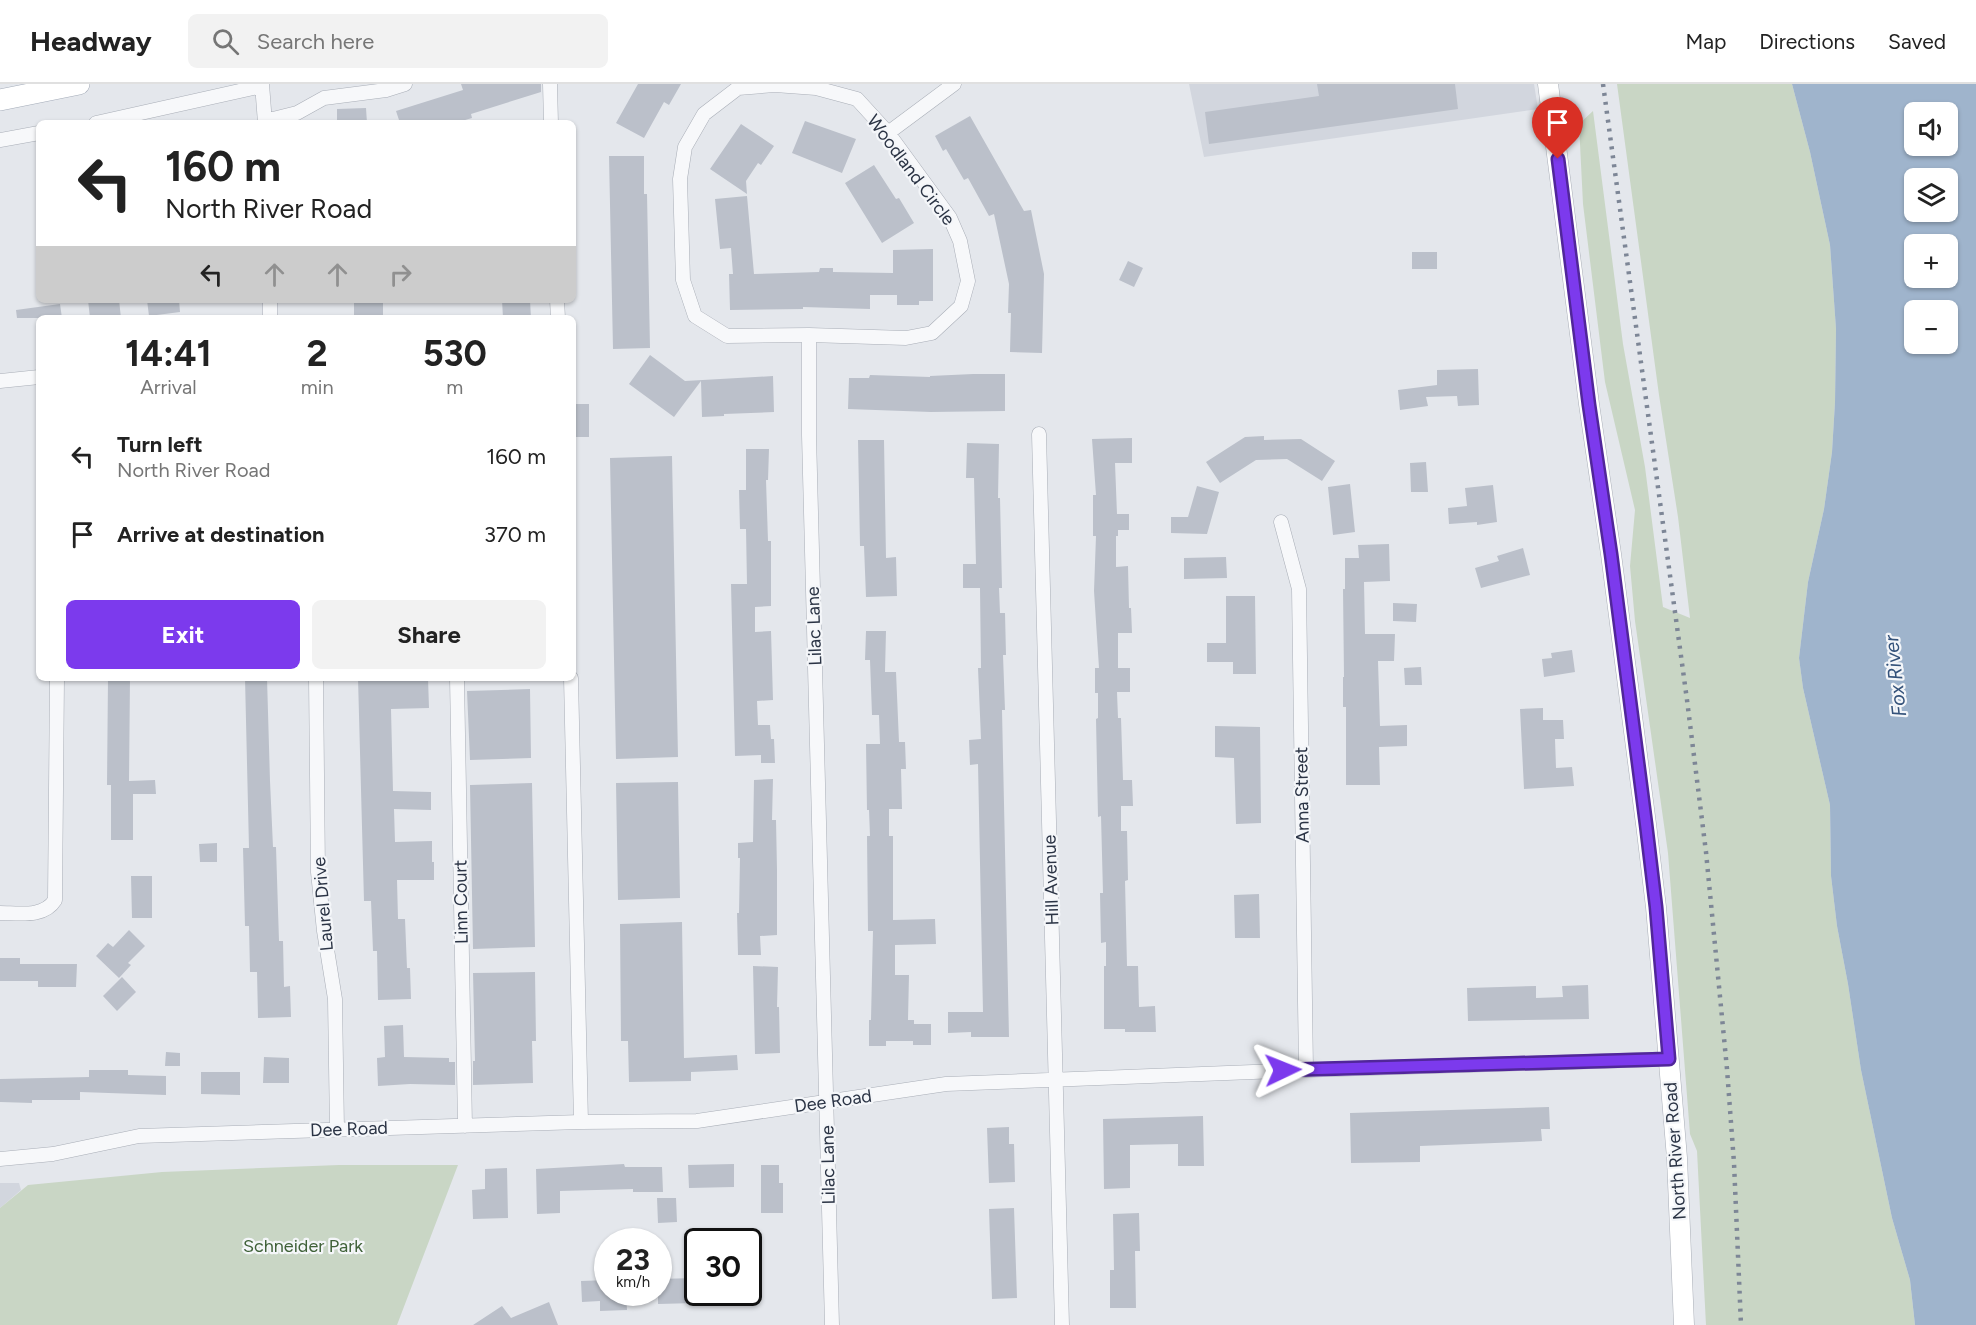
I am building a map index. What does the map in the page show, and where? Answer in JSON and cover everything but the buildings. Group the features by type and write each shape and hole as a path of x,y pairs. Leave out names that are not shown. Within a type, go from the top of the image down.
{"main road":[{"path":"0,100 79,84"},
{"name":"North River Road","path":"1548,84 1656,907 1677,1158 1684,1325"}],"street":[{"path":"272,120 297,113 324,98 386,90 405,84"},
{"path":"550,84 551,120"},
{"path":"775,84 738,88 704,114 684,147 680,179 684,280 695,316 728,336 808,335"},
{"name":"Woodland Circle","path":"775,84 816,88 856,99 888,133 950,218 960,241 968,281 961,306 932,333 906,338 808,335"},
{"path":"888,133 954,84"},
{"path":"109,120 262,85 265,120"},
{"path":"0,140 36,134"},
{"name":"Lilac Lane","path":"808,335 832,1325"},
{"path":"0,381 36,377"},
{"name":"Hill Avenue","path":"1039,434 1062,1325"},
{"name":"Anna Street","path":"1281,522 1299,589 1306,1070"},
{"path":"0,913 36,913 47,909 55,900 57,681"},
{"name":"Laurel Drive","path":"316,681 318,872 324,931 335,999 337,1130"},
{"name":"Linn Court","path":"457,681 465,1126"},
{"path":"572,681 581,1122"},
{"name":"Dee Road","path":"0,1159 53,1154 140,1136 581,1122 697,1121 946,1084 1057,1078 1669,1059"}],"shaded area":[{"path":"1189,84 1534,84 1538,109 1204,157"},
{"path":"0,1183 19,1183 21,1190 0,1208"}],"green space":[{"path":"1617,84 1792,84 1810,152 1830,245 1836,329 1835,402 1832,452 1824,509 1808,582 1799,658 1803,688 1830,805 1831,876 1861,1070 1892,1218 1910,1280 1915,1325 1706,1325 1697,1151 1690,1134 1668,853 1635,621 1630,566 1635,510 1605,382 1583,204 1579,124 1593,111 1623,344 1645,467 1663,607 1690,618"},
{"name":"Schneider Park","path":"339,1165 458,1165 397,1325 0,1325 0,1208 28,1185 162,1172"}],"water":[{"name":"Fox River","path":"1792,84 1976,84 1976,1325 1915,1325 1910,1280 1892,1218 1861,1070 1831,876 1830,805 1803,688 1799,658 1808,582 1824,509 1832,452 1836,329 1830,245 1810,152"}],"railway":[{"path":"1603,84 1706,852 1734,1163 1741,1325"}],"route":[{"path":"1283,1070 1669,1059 1656,907 1646,824 1558,159"}]}
